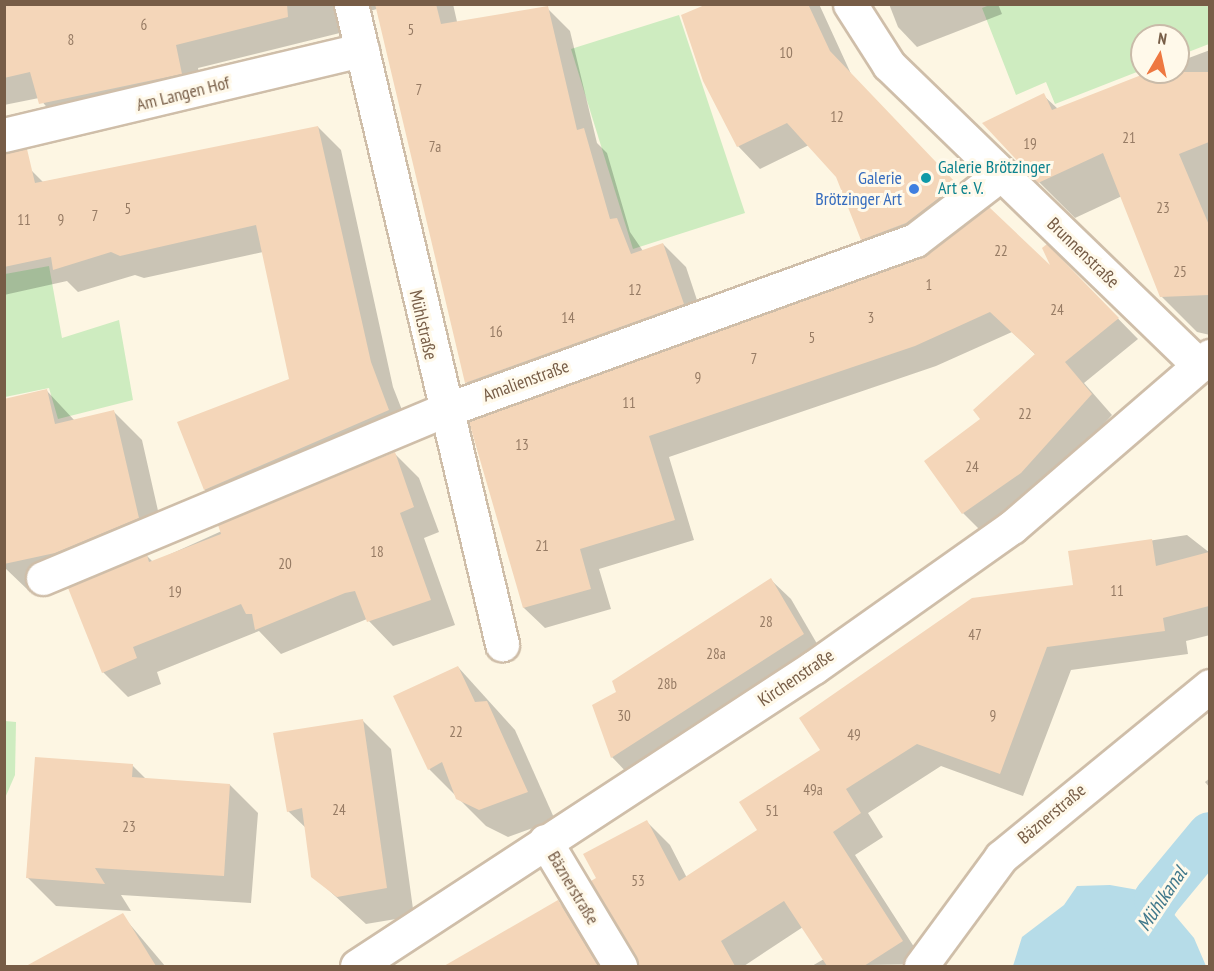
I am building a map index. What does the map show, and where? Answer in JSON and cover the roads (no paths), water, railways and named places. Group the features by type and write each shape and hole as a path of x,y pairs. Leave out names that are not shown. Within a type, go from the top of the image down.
{"street":[{"name":"Mühlstraße","path":"351,4 443,411 502,644"},
{"name":"Brunnenstraße","path":"850,4 889,65 1001,174 1204,361"},
{"name":"Am Langen Hof","path":"4,135 362,50"},
{"name":"Amalienstraße","path":"43,578 443,411 915,240 1001,174"},
{"name":"Kirchenstraße","path":"357,966 544,841 814,667 1012,527 1204,361"},
{"name":"Bäznerstraße","path":"921,966 1001,857 1209,686"},
{"name":"Bäznerstraße","path":"544,841 620,966"}],"water":[{"path":"1110,885 1144,891 1167,906 1194,938 1206,966 1013,966 1022,937 1064,905 1077,886"}],"waterway":[{"name":"Mühlkanal","path":"1121,966 1157,899 1210,835"}],"place":[{"name":"Galerie Brötzinger Art e. V.","path":"926,178"},
{"name":"Galerie Brötzinger Art","path":"914,189"}]}
